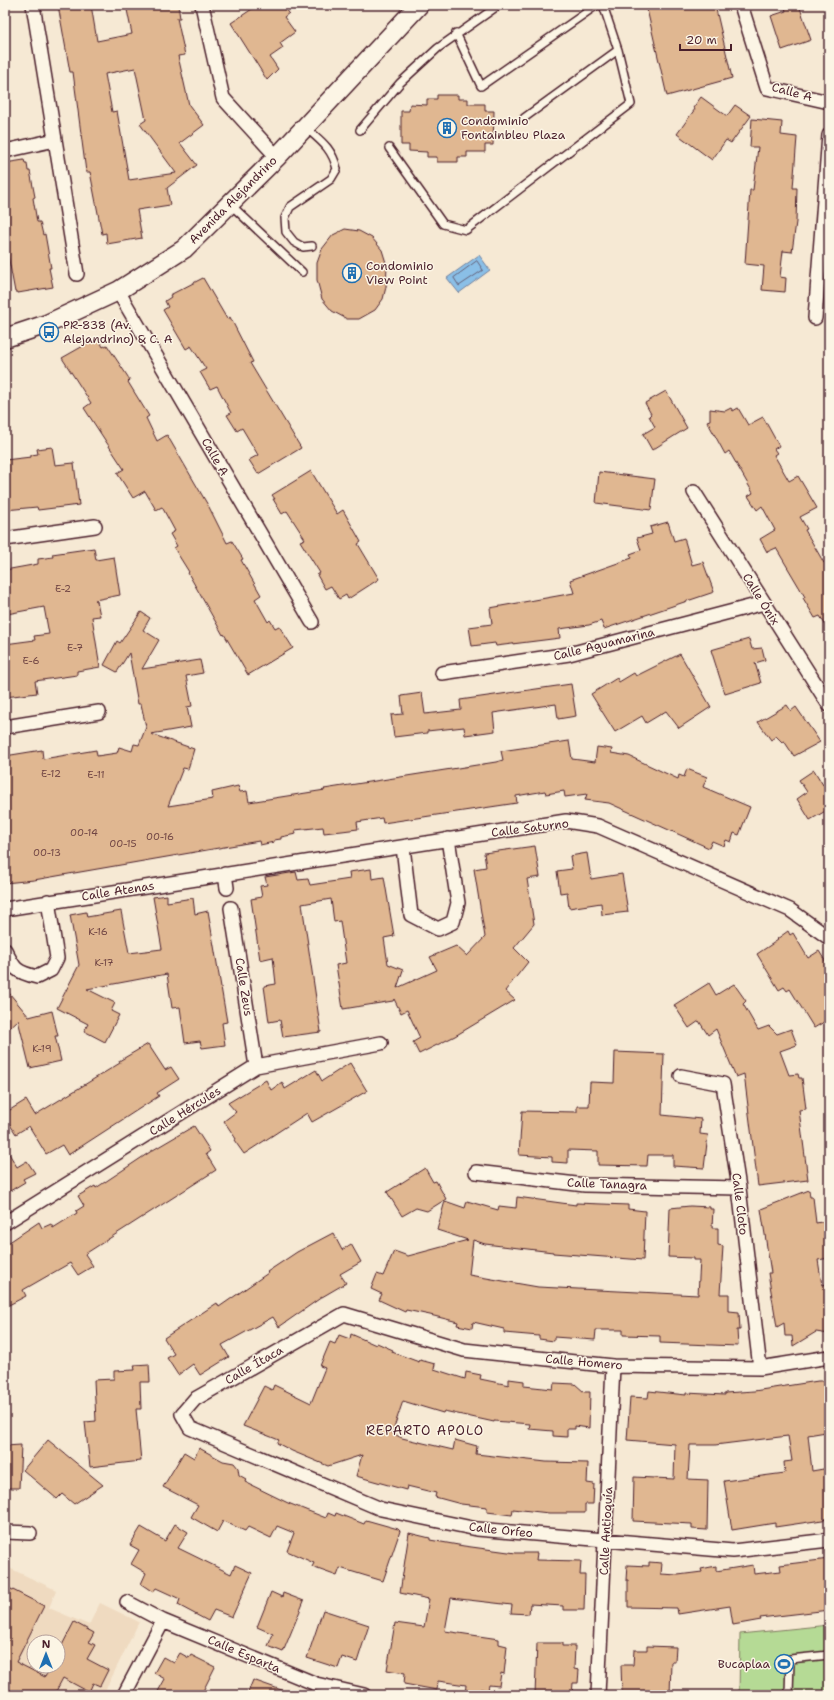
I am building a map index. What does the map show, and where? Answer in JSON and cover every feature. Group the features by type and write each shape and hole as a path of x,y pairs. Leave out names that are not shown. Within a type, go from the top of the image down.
{"street":[{"path":"33,5 77,274"},
{"path":"202,5 223,98 277,157"},
{"name":"Avenida Alejandrino","path":"5,338 47,324 118,291 184,249 277,157 419,5"},
{"name":"Calle A","path":"742,5 767,88 829,102"},
{"path":"815,318 829,135"},
{"path":"5,151 55,140"},
{"name":"Calle A","path":"118,291 312,622"},
{"name":"Calle Ónix","path":"694,492 764,603 827,698"},
{"path":"5,539 95,526"},
{"name":"Calle Aguamarina","path":"442,673 569,654 764,603"},
{"path":"5,727 99,712"},
{"name":"Calle Saturno","path":"228,873 566,821 598,826 790,910 829,938"},
{"path":"403,847 411,915 438,929 453,922 458,903 448,839"},
{"path":"227,888 228,873"},
{"name":"Calle Atenas","path":"5,909 228,873"},
{"path":"5,950 11,964 20,973 37,977 50,970 57,958 48,901"},
{"name":"Calle Zeus","path":"231,908 256,1066"},
{"name":"Calle Hércules","path":"5,1223 256,1066 381,1043"},
{"name":"Calle Cloto","path":"681,1076 723,1084 739,1188 760,1368"},
{"name":"Calle Tanagra","path":"476,1172 585,1185 739,1188"},
{"name":"Calle Homero","path":"344,1314 464,1350 613,1366 760,1368 829,1357"},
{"name":"Calle Ítaca","path":"190,1428 182,1414 195,1399 344,1314"},
{"name":"Calle Antioquía","path":"598,1695 613,1366"},
{"name":"Calle Orfeo","path":"190,1428 381,1509 477,1529 733,1551 829,1540"},
{"path":"5,1532 30,1533"},
{"name":"Calle Esparta","path":"127,1602 163,1621 316,1684 364,1695"},
{"path":"124,1695 163,1621"}],"lane":[{"path":"360,130 400,83 456,34 499,5"},
{"path":"456,34 481,86 597,5"},
{"path":"389,148 443,224 466,230 631,104 618,50 603,5"},
{"path":"524,118 618,50"},
{"path":"305,127 324,144 334,156 337,169 331,179 290,207 285,218 286,232 294,242 302,247 312,246"},
{"path":"230,203 302,272"},
{"path":"789,1695 790,1659 829,1655"}],"shaded area":[{"path":"5,1566 56,1590 49,1608 89,1625 100,1603 139,1622 103,1695 5,1695"}],"green space":[{"name":"Bucaplaa","path":"829,1625 829,1695 739,1695 740,1634"}],"water":[{"path":"479,255 490,270 459,293 447,278"}],"building":[{"path":"58,5 91,5 97,41 132,34 126,5 178,5 180,18 177,18 185,55 178,56 189,105 204,125 180,143 197,165 167,188 170,205 137,210 142,238 107,244 106,233 102,234 90,172 86,172 73,72 70,72","holes":["135,68 146,120 140,124 176,173 129,180 117,111 112,112 105,74"]},
{"path":"258,5 283,5 289,13 284,17 295,32 280,43 283,48 270,57 278,69 267,80 231,23"},
{"path":"646,5 715,5 732,78 667,96"},
{"path":"784,5 799,5 811,40 782,50 771,16 786,11"},
{"name":"Condominio Fontainbleu Plaza","path":"437,95 458,95 458,99 468,99 468,104 485,104 485,111 494,111 493,145 485,145 485,152 467,152 467,157 458,157 458,162 437,162 437,157 427,157 427,152 409,151 409,145 401,145 401,111 409,111 410,104 427,105 427,99 437,99"},
{"path":"701,97 727,116 735,105 751,116 731,143 726,140 712,160 677,134 695,109 693,108"},
{"path":"752,119 782,122 781,135 797,137 793,188 797,188 796,222 792,252 783,251 780,277 786,278 785,292 762,290 764,266 745,264 750,190 753,190 758,147 750,147"},
{"path":"24,160 25,163 27,163 28,171 30,171 35,197 33,198 37,222 40,222 43,235 45,234 53,287 18,293 15,292 5,239 5,222 8,222 5,208 5,163"},
{"name":"Condominio View Point","path":"345,229 359,231 372,238 382,250 387,266 386,287 383,299 375,310 359,319 347,319 332,311 322,299 317,280 317,263 322,249 333,235"},
{"path":"203,278 227,319 230,317 253,362 250,363 301,448 258,474 249,460 258,455 242,428 237,431 227,415 231,413 217,386 210,389 200,372 206,369 191,346 186,349 163,310 168,307 165,301 171,297 170,295"},
{"path":"99,339 103,347 107,345 130,380 128,382 149,416 146,418 157,441 167,435 209,507 227,543 232,541 243,559 241,560 261,595 255,599 268,622 270,620 275,628 279,626 293,648 248,675 224,634 223,635 188,573 189,572 174,548 177,546 170,534 175,531 162,507 156,510 145,491 133,498 117,473 124,469 84,408 91,403 62,358 92,341 93,342"},
{"path":"666,391 687,428 652,450 643,434 655,427 649,416 651,414 645,403"},
{"path":"731,408 733,411 738,408 748,425 763,417 779,446 774,449 777,453 774,455 789,481 798,476 817,508 800,517 807,529 805,530 824,563 829,561 829,631 820,616 815,618 803,598 805,597 776,548 767,552 760,539 775,530 762,506 757,510 748,496 753,493 729,451 725,454 707,421 710,420 710,409 725,411"},
{"path":"52,447 55,465 74,463 79,505 38,510 37,507 5,510 5,460 31,457 31,455 38,454 37,449"},
{"path":"311,471 337,514 343,510 361,542 358,544 379,579 348,599 346,595 339,599 331,586 325,589 317,575 320,573 300,541 305,539 287,511 282,514 273,499 275,499 272,495"},
{"path":"599,472 655,479 651,510 596,503"},
{"path":"668,522 674,541 684,538 692,565 703,562 714,592 604,629 601,621 589,625 559,629 560,638 496,646 495,643 472,646 469,627 492,624 490,608 574,593 570,580 632,558 630,554 641,550 637,538 652,534 650,527"},
{"path":"94,548 96,560 114,557 120,595 95,600 97,601 100,616 92,617 100,667 77,671 77,675 35,681 37,693 5,697 5,644 35,640 34,636 49,634 44,607 7,614 5,601 5,570 38,564 38,559 53,557 52,554"},
{"path":"141,612 150,618 143,630 159,640 142,669 200,660 203,673 186,676 192,706 187,707 191,727 151,734 194,749 188,769 183,768 168,806 213,799 212,792 238,786 240,792 247,791 249,802 325,790 324,789 496,762 503,760 501,751 569,741 572,759 595,762 597,747 612,749 611,753 629,756 678,779 679,775 684,777 687,769 707,777 703,787 750,807 739,835 734,833 731,842 726,840 724,846 712,841 709,848 609,803 585,800 587,794 565,797 564,791 546,794 545,791 516,796 517,803 383,823 382,818 357,822 358,829 342,831 324,833 323,827 295,830 296,834 281,837 281,839 274,840 274,842 260,845 259,841 34,880 5,883 5,756 42,750 43,759 96,750 97,756 117,753 119,747 132,751 134,744 139,745 146,727 141,704 138,704 129,653 117,672 104,665 117,641 120,643"},
{"path":"749,639 752,649 762,648 765,660 755,663 761,683 725,694 711,650"},
{"path":"680,654 711,707 679,728 666,711 646,723 642,716 615,732 591,694 617,678 619,682 634,673 636,676"},
{"path":"571,684 576,716 558,719 556,704 493,713 495,731 465,735 464,727 427,731 427,733 394,737 391,715 403,714 401,696 422,693 425,714 461,710 460,700"},
{"path":"787,705 791,711 796,707 820,742 794,756 784,741 782,742 776,736 771,740 758,722"},
{"path":"814,770 823,785 829,781 829,809 810,820 797,799 807,792 799,780"},
{"path":"535,846 540,877 527,879 534,924 514,948 528,962 505,991 515,1000 455,1036 419,1054 413,1042 420,1038 407,1010 401,1013 394,999 393,1001 343,1009 336,965 346,963 340,921 334,922 331,899 302,904 321,1032 283,1037 280,1020 269,1022 264,986 276,984 273,957 260,960 251,899 262,897 260,886 267,885 265,877 296,872 298,880 308,879 310,885 350,879 349,872 371,869 372,879 384,877 394,936 384,938 388,964 403,970 397,988 437,970 430,957 456,946 467,956 485,937 474,869 486,867 484,853"},
{"path":"587,853 591,879 622,874 628,912 602,915 601,903 569,908 567,892 560,893 557,871 572,869 570,856"},
{"path":"167,895 167,902 193,898 195,914 208,911 227,1022 222,1023 225,1045 202,1048 200,1041 185,1043 180,1007 172,1008 167,974 87,989 115,1003 111,1011 119,1015 105,1042 84,1031 88,1024 57,1008 79,965 70,915 86,912 87,917 121,911 129,953 162,949 153,897"},
{"path":"788,931 790,935 793,933 808,958 819,951 829,967 829,1019 814,1028 790,989 787,991 784,987 779,990 757,954 778,940 777,939"},
{"path":"709,983 716,995 734,984 746,1001 743,1004 758,1030 769,1026 777,1034 791,1029 797,1045 780,1051 789,1075 798,1074 799,1078 802,1078 806,1109 799,1110 808,1180 758,1186 744,1074 736,1077 716,1029 708,1035 699,1021 689,1028 674,1005"},
{"path":"5,988 29,1017 52,1011 58,1036 55,1036 61,1061 30,1068 18,1020 5,1032"},
{"path":"148,1044 165,1070 171,1067 179,1079 157,1093 159,1096 68,1155 62,1145 46,1154 29,1126 16,1134 5,1117 5,1113 26,1100 35,1115"},
{"path":"615,1052 664,1054 662,1115 701,1119 700,1134 708,1135 704,1168 673,1166 673,1155 648,1155 647,1166 598,1165 598,1151 568,1150 568,1163 552,1162 552,1157 519,1155 522,1111 577,1112 577,1106 589,1106 590,1082 614,1083"},
{"path":"350,1063 367,1091 312,1122 307,1113 244,1154 234,1140 236,1139 224,1121 236,1112 228,1103 266,1080 271,1090 282,1082 285,1089 316,1070 322,1081"},
{"path":"194,1126 210,1151 206,1154 216,1170 85,1254 93,1266 78,1275 70,1263 23,1290 26,1296 5,1307 5,1245 39,1222 42,1228 51,1224 53,1228 77,1213 76,1211 84,1206 78,1196 95,1186 96,1188 153,1150"},
{"path":"5,1147 17,1167 27,1161 35,1173 23,1179 25,1182 5,1194"},
{"path":"425,1168 433,1182 436,1181 446,1199 427,1211 416,1208 402,1216 387,1192"},
{"path":"809,1190 810,1197 813,1197 816,1223 827,1221 829,1232 829,1258 818,1260 822,1285 826,1284 829,1302 829,1334 816,1332 793,1346 792,1336 785,1336 784,1323 777,1327 768,1273 771,1273 761,1209"},
{"path":"517,1197 576,1205 576,1203 628,1205 628,1209 645,1211 643,1260 553,1253 485,1244 473,1240 469,1275 538,1287 698,1295 700,1260 693,1260 693,1258 668,1257 670,1208 690,1206 710,1207 710,1209 713,1209 712,1228 718,1228 718,1245 723,1246 720,1294 729,1294 729,1311 739,1312 740,1330 737,1330 738,1346 660,1343 660,1336 623,1335 623,1330 596,1330 595,1340 554,1337 554,1341 539,1339 539,1336 504,1333 504,1329 473,1322 472,1328 457,1325 458,1322 430,1315 406,1310 405,1312 379,1300 382,1294 371,1289 377,1274 383,1276 394,1251 408,1256 468,1240 437,1230 445,1201 465,1208 467,1201 498,1210 499,1206 516,1208"},
{"path":"333,1233 342,1250 351,1244 361,1262 340,1274 346,1283 322,1297 279,1327 273,1317 222,1345 229,1357 200,1375 193,1364 178,1375 167,1358 174,1354 164,1338 217,1303 219,1307 297,1252"},
{"path":"351,1334 376,1345 377,1343 393,1350 392,1352 419,1362 420,1360 435,1364 434,1369 465,1379 466,1372 481,1375 480,1379 509,1385 509,1379 524,1381 524,1386 553,1389 554,1383 575,1384 584,1392 590,1392 589,1428 575,1426 575,1429 567,1429 567,1437 553,1436 553,1431 529,1429 530,1424 494,1422 444,1411 443,1413 403,1401 392,1433 402,1438 453,1450 455,1440 477,1446 476,1454 546,1462 588,1463 587,1483 594,1484 593,1504 585,1504 585,1513 549,1513 513,1509 512,1515 487,1512 487,1507 461,1504 435,1497 436,1493 407,1486 406,1490 356,1476 362,1455 328,1466 292,1451 277,1443 279,1440 243,1426 264,1386 272,1390 274,1385 311,1403 325,1368 320,1366 330,1342 335,1344 339,1335 350,1339"},
{"path":"149,1364 150,1382 140,1382 141,1409 136,1409 141,1461 90,1467 85,1422 96,1421 94,1380 114,1379 114,1371 135,1370 134,1365"},
{"path":"818,1381 829,1381 829,1419 825,1420 826,1432 808,1435 812,1471 829,1468 829,1519 775,1527 775,1523 732,1530 724,1481 785,1473 784,1462 792,1461 788,1436 715,1445 690,1445 688,1479 708,1480 707,1530 692,1529 692,1524 633,1521 634,1477 674,1479 675,1444 627,1440 630,1397 648,1398 649,1391 686,1395 686,1393 725,1395 725,1393 754,1391"},
{"path":"48,1440 103,1485 74,1504 62,1494 57,1499 23,1470"},
{"path":"21,1445 19,1488 5,1488 5,1446"},
{"path":"199,1448 223,1461 234,1463 238,1468 239,1475 246,1479 245,1482 288,1503 326,1518 328,1513 335,1516 336,1513 364,1524 366,1520 398,1529 400,1531 383,1581 340,1568 337,1576 312,1567 314,1563 287,1551 294,1533 277,1526 271,1538 248,1527 245,1531 223,1521 217,1532 191,1517 198,1505 163,1487 184,1452 194,1458"},
{"path":"175,1524 188,1532 178,1548 231,1574 235,1565 252,1573 232,1617 214,1610 208,1621 178,1605 180,1599 156,1588 153,1592 141,1584 146,1573 131,1564 139,1550 130,1545 141,1527 165,1541"},
{"path":"409,1533 430,1538 430,1540 464,1546 516,1553 537,1553 536,1560 581,1561 580,1575 585,1575 584,1610 563,1610 563,1606 530,1604 529,1614 511,1613 512,1605 451,1598 445,1631 499,1639 499,1644 507,1646 504,1674 501,1673 499,1686 489,1685 488,1690 481,1689 480,1695 465,1695 466,1685 438,1681 437,1690 404,1684 405,1673 387,1670 395,1623 424,1627 429,1599 400,1593"},
{"path":"829,1559 829,1610 760,1618 761,1620 733,1625 730,1606 678,1614 677,1608 628,1607 628,1580 626,1580 627,1565 649,1566 649,1562 662,1563 661,1574 678,1575 702,1572 701,1569 716,1566 716,1571 753,1565 754,1574 781,1571 780,1565"},
{"path":"5,1586 44,1606 30,1634 26,1634 26,1642 16,1662 26,1667 26,1674 39,1674 45,1677 47,1674 66,1674 66,1638 74,1622 94,1633 89,1642 95,1645 87,1659 108,1670 100,1686 93,1683 89,1692 63,1678 54,1695 5,1695"},
{"path":"271,1592 282,1597 283,1593 304,1601 283,1652 268,1646 273,1634 257,1627"},
{"path":"323,1610 369,1625 357,1662 342,1657 338,1668 307,1658"},
{"path":"537,1643 562,1643 562,1646 575,1646 574,1669 579,1670 578,1683 573,1683 572,1695 535,1695"},
{"path":"647,1646 676,1647 675,1662 671,1662 670,1695 622,1695 621,1665 633,1665 634,1650 647,1650"},
{"path":"180,1653 189,1658 191,1655 215,1667 201,1695 156,1695 165,1679 154,1673 163,1657 174,1663"},
{"path":"253,1680 290,1693 290,1695 247,1695"}],"place":[{"name":"Condominio Fontainbleu Plaza","path":"447,128"},
{"name":"Condominio View Point","path":"352,273"},
{"name":"PR-838 (Av. Alejandrino) & C. A","path":"49,332"},
{"name":"Bucaplaa","path":"784,1664"}],"district":[{"name":"REPARTO APOLO","path":"425,1430"}]}
